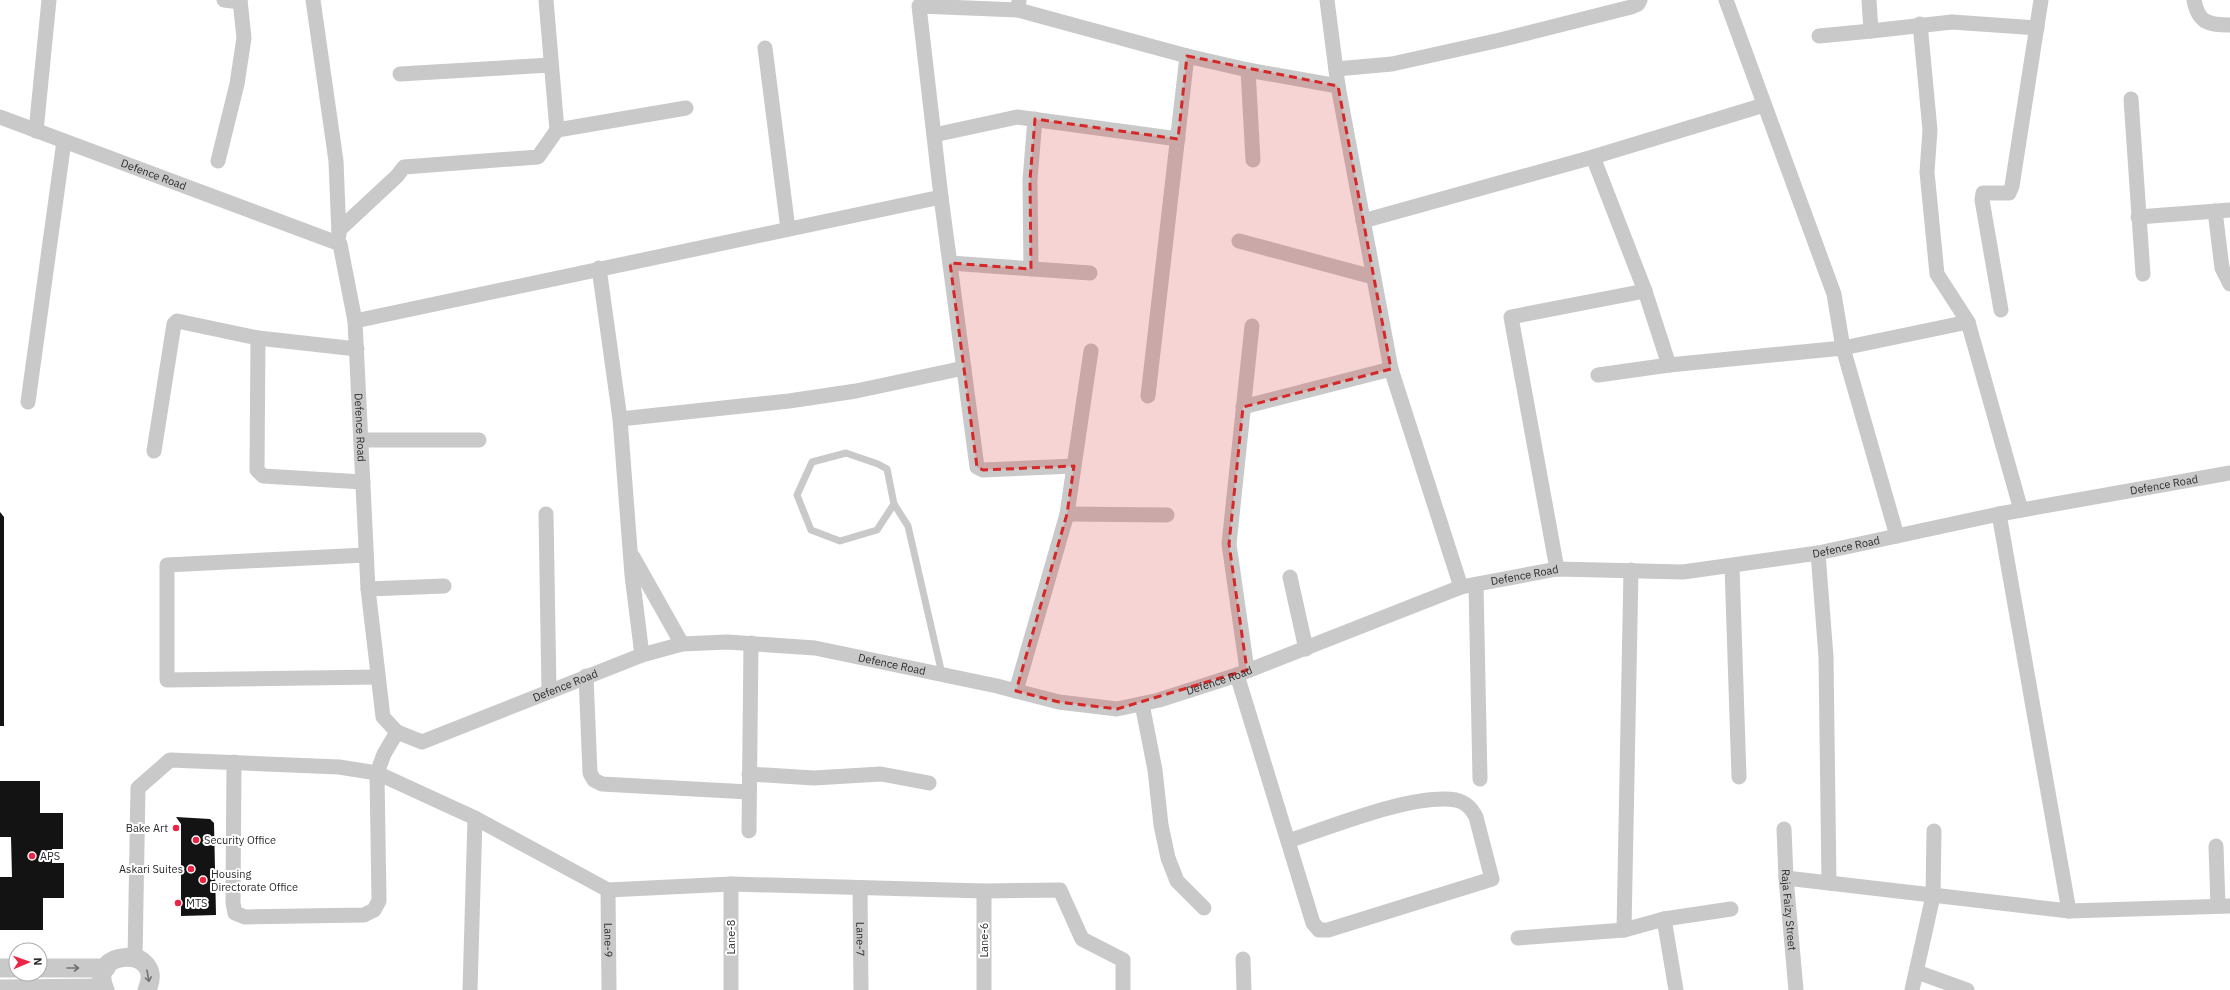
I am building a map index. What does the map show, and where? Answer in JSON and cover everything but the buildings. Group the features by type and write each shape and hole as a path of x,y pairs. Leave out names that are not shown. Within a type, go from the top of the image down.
{"street":[{"path":"36,131 49,0"},
{"path":"218,161 237,84 244,38 240,1 224,0"},
{"path":"313,0 336,161 340,237"},
{"path":"340,237 404,167 538,157 557,130 546,0"},
{"path":"1327,0 1338,86 1391,369 1461,587"},
{"path":"1336,69 1392,64 1500,40 1631,7 1640,0"},
{"path":"1726,0 1813,243 1834,294 1843,348 1897,536"},
{"path":"1869,0 1871,31"},
{"path":"2001,310 1982,200 1983,193 2009,193 2012,186 2041,0"},
{"path":"2194,0 2196,12 2203,21 2216,25 2230,25"},
{"path":"1074,466 983,470 977,467 941,197 919,3 1019,5 1187,56 1248,70 1338,86"},
{"path":"1819,36 1920,24 1952,22 2037,28"},
{"path":"1920,24 1930,130 1926,172 1937,274 1968,322 2021,510"},
{"path":"765,48 788,229"},
{"path":"1148,396 1187,56"},
{"path":"400,74 551,65"},
{"path":"1248,70 1253,160"},
{"path":"2131,99 2143,274"},
{"path":"1363,221 1593,157 1764,105"},
{"path":"557,130 686,108"},
{"name":"Defence Road","path":"0,117 64,141 340,237 355,321 368,589 383,717 397,732 422,742 586,676 642,655 682,644 751,643 815,648 1016,691 1059,702 1117,709 1142,704 1242,673 1461,587 1557,569 1683,572 1732,566 1818,553 1999,514 2230,473"},
{"path":"934,135 1016,117 1178,139"},
{"path":"1031,269 1030,180 1035,119"},
{"path":"28,402 64,141"},
{"path":"1593,157 1645,291 1669,365"},
{"path":"355,321 941,197"},
{"path":"2138,217 2223,211 2226,269 2230,284"},
{"path":"1239,241 1373,277"},
{"path":"950,263 1090,273"},
{"path":"600,268 620,419 630,553 642,655"},
{"path":"1557,569 1511,318 1645,291"},
{"path":"154,451 174,324 177,321 258,338 357,349"},
{"path":"1598,375 1669,365 1843,348 1968,322"},
{"path":"1252,326 1229,544 1242,673 1288,841 1313,923 1319,930 1328,930 1492,879 1476,817 1472,809 1456,800 1410,802 1288,841"},
{"path":"258,338 257,470 263,476 363,482"},
{"path":"1016,691 1067,514 1091,351"},
{"path":"620,419 804,399 856,391 964,368"},
{"path":"1244,407 1391,369"},
{"path":"361,440 480,440"},
{"path":"546,514 549,691"},
{"path":"1067,514 1167,515"},
{"path":"1999,514 2069,911"},
{"path":"630,553 682,644"},
{"path":"1818,553 1826,657 1829,883"},
{"path":"366,555 167,565 166,680 378,677"},
{"path":"1732,566 1739,777"},
{"path":"1624,930 1631,570"},
{"path":"1290,577 1306,649"},
{"path":"1476,584 1480,779"},
{"path":"368,589 444,586"},
{"path":"749,830 751,643"},
{"path":"586,676 590,773 594,780 602,784 749,792"},
{"path":"1142,704 1156,770 1161,825 1168,858 1177,881 1204,908"},
{"path":"234,762 233,903 236,913 245,917 364,915 374,910 378,901 377,773 384,754 397,732"},
{"path":"135,958 138,788 170,760 234,762 339,767 377,773 476,818 608,890 731,884 860,888 1060,890 1082,939 1123,960 1123,990"},
{"path":"749,774 814,778 880,774 929,783"},
{"path":"470,990 476,818"},
{"name":"Raja Faizy Street","path":"1784,829 1786,878 1796,990"},
{"path":"1912,990 1933,896 1934,831"},
{"path":"1786,878 2069,911 2224,906 2216,846"},
{"name":"Lane-8","path":"731,884 731,990"},
{"name":"Lane-7","path":"860,888 861,990"},
{"name":"Lane-9","path":"608,890 609,990"},
{"name":"Lane-6","path":"984,890 984,990"},
{"path":"1518,938 1624,930 1664,919 1731,909"},
{"path":"1664,919 1676,990"},
{"path":"0,989 104,989 103,974 106,968 110,962 122,956 135,958 146,966 150,979 147,990"},
{"path":"1243,960 1244,990"},
{"path":"48,968 106,968"},
{"path":"1917,972 1967,990"}],"lane":[{"path":"894,504 877,530 840,541 812,530 797,495 812,462 846,454 878,464 887,469 894,504 908,526 942,675"}],"highlighted area":[{"path":"1187,56 1338,86 1391,369 1243,407 1229,544 1247,670 1117,709 1059,702 1016,691 1067,514 1074,466 983,470 977,467 950,263 1031,269 1030,180 1035,119 1178,139"}],"place":[{"name":"Bake Art","path":"176,828"},
{"name":"Security Office","path":"196,840"},
{"name":"APS","path":"32,856"},
{"name":"Askari Suites","path":"191,869"},
{"name":"Housing Directorate Office","path":"203,880"},
{"name":"MTS","path":"178,903"}]}
